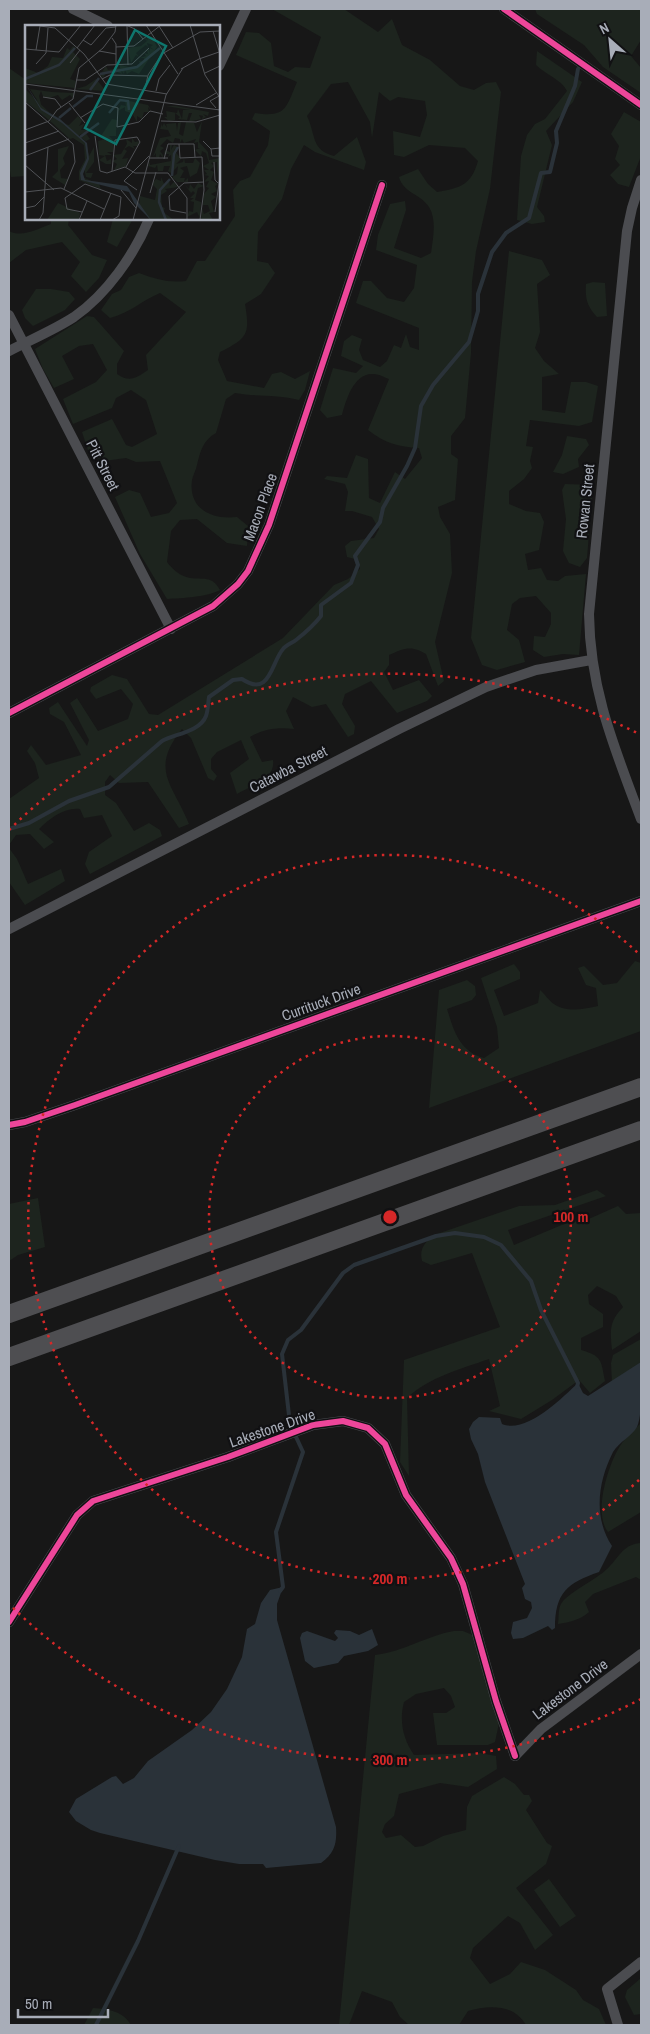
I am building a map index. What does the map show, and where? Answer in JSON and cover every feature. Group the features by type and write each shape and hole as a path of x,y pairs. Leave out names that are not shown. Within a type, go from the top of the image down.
{"highway":[{"path":"9,1314 641,1086"},
{"path":"9,1357 641,1130"}],"street":[{"path":"73,9 106,25"},
{"path":"220,64 246,9"},
{"path":"504,9 641,105"},
{"name":"Rowan Street","path":"641,180 632,208 622,281 589,614 591,660 606,724 641,819"},
{"name":"Macon Place","path":"9,712 171,630 214,606 238,584 248,571 268,526 382,185"},
{"path":"9,351 76,316 98,296 135,248 149,220"},
{"name":"Pitt Street","path":"9,315 171,630"},
{"name":"Catawba Street","path":"9,929 399,729 486,687 536,670 591,660"},
{"name":"Currituck Drive","path":"9,1125 25,1122 75,1105 641,901"},
{"name":"Lakestone Drive","path":"9,1622 77,1515 93,1501 182,1472 313,1425 344,1421 368,1428 385,1444 406,1495 451,1558 463,1584 475,1619 496,1701 515,1756 541,1729 641,1654"},
{"path":"618,2025 607,1989 641,1962"}],"shaded area":[{"path":"272,9 344,9 378,32 392,19 402,45 430,60 460,86 474,90 486,83 496,82 501,92 490,189 476,251 472,282 471,353 465,418 451,436 451,454 458,459 455,500 438,507 440,517 450,534 452,573 435,642 444,681 438,686 426,654 421,651 408,648 389,655 389,665 384,672 393,690 419,680 432,696 427,701 397,713 371,681 345,694 342,704 355,726 354,734 348,737 326,704 312,707 293,697 286,711 294,729 271,729 250,737 262,762 273,760 271,772 261,781 237,794 230,773 249,759 241,740 217,752 211,759 211,769 217,776 214,781 208,778 191,738 182,729 172,743 165,767 171,787 189,824 179,828 148,782 119,783 110,775 105,782 105,795 116,803 134,831 149,823 160,830 162,836 90,874 85,864 89,852 112,836 102,815 84,818 80,809 69,810 53,817 39,829 54,842 44,849 30,834 16,835 9,845 9,799 39,778 35,763 27,751 31,745 46,765 81,755 64,722 50,714 49,708 58,702 87,746 89,740 70,703 77,698 98,731 128,719 133,704 121,689 96,699 90,691 91,687 112,675 127,679 149,714 158,715 283,638 334,585 348,579 360,569 359,560 347,557 345,546 351,541 374,538 379,529 372,517 352,511 345,511 348,492 345,484 324,479 327,476 347,478 356,455 368,459 369,498 380,503 395,472 405,479 422,458 419,448 392,444 368,430 389,379 374,374 361,377 352,388 342,415 327,418 320,410 333,368 356,373 363,366 341,356 344,341 352,335 362,339 359,350 363,360 380,367 387,361 394,345 401,348 406,334 410,347 419,350 419,328 356,303 363,281 371,281 387,298 404,302 414,288 417,265 376,250 378,235 390,204 405,201 406,210 394,248 421,258 431,253 434,229 429,207 422,199 404,187 399,177 418,169 428,184 437,192 445,191 464,184 472,175 478,161 465,148 429,145 404,157 394,155 393,131 420,137 427,115 425,101 398,97 390,101 379,92 372,138 370,122 348,82 331,84 307,116 315,141 321,150 334,156 357,137 366,162 364,170 315,152 304,145 291,169 282,199 258,232 257,261 268,263 275,273 261,294 245,304 247,329 242,339 220,352 218,360 227,381 264,388 272,374 281,372 295,379 310,371 305,390 299,400 235,393 226,399 216,433 208,439 201,451 192,480 194,498 198,505 211,514 219,517 237,517 248,526 247,546 227,543 197,519 180,520 171,531 167,562 180,574 190,578 210,580 220,590 202,596 167,599 140,554 115,497 129,490 140,493 151,517 169,513 177,503 160,461 136,462 126,458 104,461 90,456 82,432 112,419 126,445 132,447 157,434 146,400 131,390 116,398 112,408 73,424 63,399 96,382 107,370 93,344 79,346 62,356 74,379 54,388 43,369 35,349 87,316 94,317 124,351 117,364 117,374 129,379 148,370 146,355 186,312 160,293 124,313 110,318 101,310 112,294 121,290 129,277 139,273 162,280 186,281 197,261 205,261 235,216 233,190 240,181 250,177 268,145 270,131 252,119 255,113 273,114 284,109 297,82 236,55 246,32 259,33 271,43 274,66 288,72 295,67 310,68 321,37"},
{"path":"535,9 641,9 641,40 631,56 641,68 641,93 603,67 584,45 537,14"},
{"path":"537,51 582,82 573,102 546,131 552,145 537,207 544,216 545,222 532,224 517,220 521,156 527,135 535,124 545,119 567,91 561,83 536,65"},
{"path":"9,68 25,79 25,176 11,177 9,165"},
{"path":"624,112 641,122 641,156 629,187 618,184 610,175 620,165 615,159 619,146 611,134"},
{"path":"51,220 69,220 68,225 92,255 107,260 99,278 86,292 71,276 80,262 62,242 26,250 9,263 9,231 19,234 51,224"},
{"path":"113,220 132,220 117,247 107,242"},
{"path":"509,251 542,260 550,275 537,284 540,332 535,348 544,361 559,374 542,377 542,410 565,413 571,382 586,382 598,386 592,422 579,426 530,420 526,446 533,447 530,461 532,468 524,479 509,491 509,504 526,511 540,513 544,522 539,550 525,554 528,570 541,568 547,580 558,581 565,576 586,574 579,655 563,654 544,657 533,650 534,636 545,637 551,624 551,613 536,596 520,598 512,604 507,630 519,640 525,662 497,670 482,665 471,638"},
{"path":"593,282 605,283 607,316 597,317 589,306 586,298 586,284"},
{"path":"36,289 69,292 75,299 65,310 33,326 25,318 22,310"},
{"path":"567,436 586,439 589,445 578,459 579,467 563,474 553,472 562,455"},
{"path":"565,484 593,485 587,558 580,567 569,563 563,551 566,519 562,490"},
{"path":"9,848 17,859 28,884 61,869 65,881 25,905 9,882"},
{"path":"635,961 641,963 641,1031 429,1108 439,990 467,980 475,986 476,995 472,1000 447,1009 455,1032 463,1045 476,1055 484,1058 499,1048 497,1027 481,978 514,964 520,972 520,979 494,990 504,1016 538,1003 540,990 552,1003 559,1007 564,1009 582,1009 598,1006 596,988 586,985 578,968 584,966 603,985 617,983"},
{"path":"597,1190 606,1196 508,1230 514,1245 564,1224 591,1218 618,1206 626,1214 641,1213 641,1331 612,1350 613,1322 623,1307 616,1296 597,1286 588,1295 589,1304 603,1314 603,1327 581,1338 581,1350 597,1357 603,1368 605,1381 590,1393 579,1380 552,1400 521,1419 489,1411 500,1406 489,1359 446,1374 425,1384 407,1398 409,1476 400,1462 404,1360 500,1327 472,1253 431,1265 422,1261 421,1253 423,1246 434,1235 519,1206 555,1205"},
{"path":"38,1198 45,1247 18,1255 9,1261 9,1204"},
{"path":"641,1339 641,1376 612,1384 611,1363 613,1355"},
{"path":"641,1362 639,1421 635,1430 613,1452 601,1487 600,1511 602,1523 612,1546 599,1572 571,1585 560,1598 557,1606 555,1628 552,1630 548,1626 523,1638 513,1639 511,1633 513,1622 527,1618 532,1608 531,1602 525,1599 522,1588 525,1584 485,1482 469,1429 479,1417 500,1418 502,1424 511,1426 522,1424 532,1420 553,1406 578,1383 583,1393 588,1396"},
{"path":"641,1423 641,1512 608,1532 602,1513 602,1501 607,1477 615,1454 620,1446"},
{"path":"640,1543 641,1580 636,1577 593,1594 585,1602 589,1612 575,1620 558,1624 559,1608 564,1600 602,1573 629,1546"},
{"path":"283,1587 277,1604 277,1620 336,1827 334,1847 329,1855 321,1863 266,1868 263,1864 239,1864 215,1860 100,1833 76,1821 69,1812 76,1799 112,1777 116,1776 123,1784 134,1778 148,1761 192,1730 211,1712 227,1689 242,1657 247,1629 255,1624 261,1603 270,1590"},
{"path":"372,1629 378,1645 368,1651 344,1656 338,1663 314,1668 305,1661 300,1638 302,1633 307,1631 335,1641 338,1638 334,1633 336,1630 350,1631 359,1635"},
{"path":"454,1631 463,1631 475,1636 499,1723 495,1742 488,1745 437,1745 433,1713 446,1713 455,1707 451,1696 444,1688 416,1694 404,1702 402,1723 407,1743 414,1755 480,1753 496,1756 497,1769 468,1787 440,1783 399,1794 394,1816 385,1824 382,1832 386,1838 401,1835 415,1847 423,1846 443,1836 466,1830 467,1807 472,1796 504,1777 515,1784 524,1795 529,1795 532,1801 526,1810 547,1843 552,1846 546,1864 516,1888 553,1935 535,1950 520,1923 508,1916 473,1948 470,1958 490,1984 510,1974 521,1962 545,1970 576,1990 583,2000 599,2009 606,2025 526,2025 515,2013 492,2007 468,2011 459,2025 409,2025 400,2017 392,2002 362,1991 349,2025 339,2025 375,1655 395,1651 434,1636"},
{"path":"549,1879 576,1916 560,1927 534,1890"},
{"path":"641,1978 641,2014 634,2015 625,1997 627,1990"},
{"path":"93,2008 110,2010 119,2014 128,2020 131,2025 84,2025"}],"waterway":[{"path":"9,829 29,823 69,801 109,787 162,741 198,726 206,716 209,697 233,680 242,679 251,684 264,682 283,649 306,632 321,616 321,605 351,583 358,565 355,556 380,522 383,508 415,448 421,406 433,385 469,342 478,311 478,294 492,252 506,233 529,218 541,173 550,172 557,143 556,131 575,86 578,69"},
{"path":"280,1591 283,1587 276,1532 303,1452 290,1424 282,1354 288,1340 301,1330 343,1273 354,1265 436,1236 455,1233 484,1237 501,1245 531,1281 541,1310 578,1383 577,1387"},
{"path":"96,2025 138,1941 179,1846"}],"cycle path":[{"path":"504,9 641,105"},
{"path":"9,713 213,606 238,584 248,571 269,525 382,185"},
{"path":"9,1125 25,1122 75,1105 641,901"},
{"path":"9,1622 77,1515 93,1501 228,1457 313,1425 343,1421 368,1428 385,1444 406,1495 451,1558 463,1584 496,1701 515,1756"}]}
